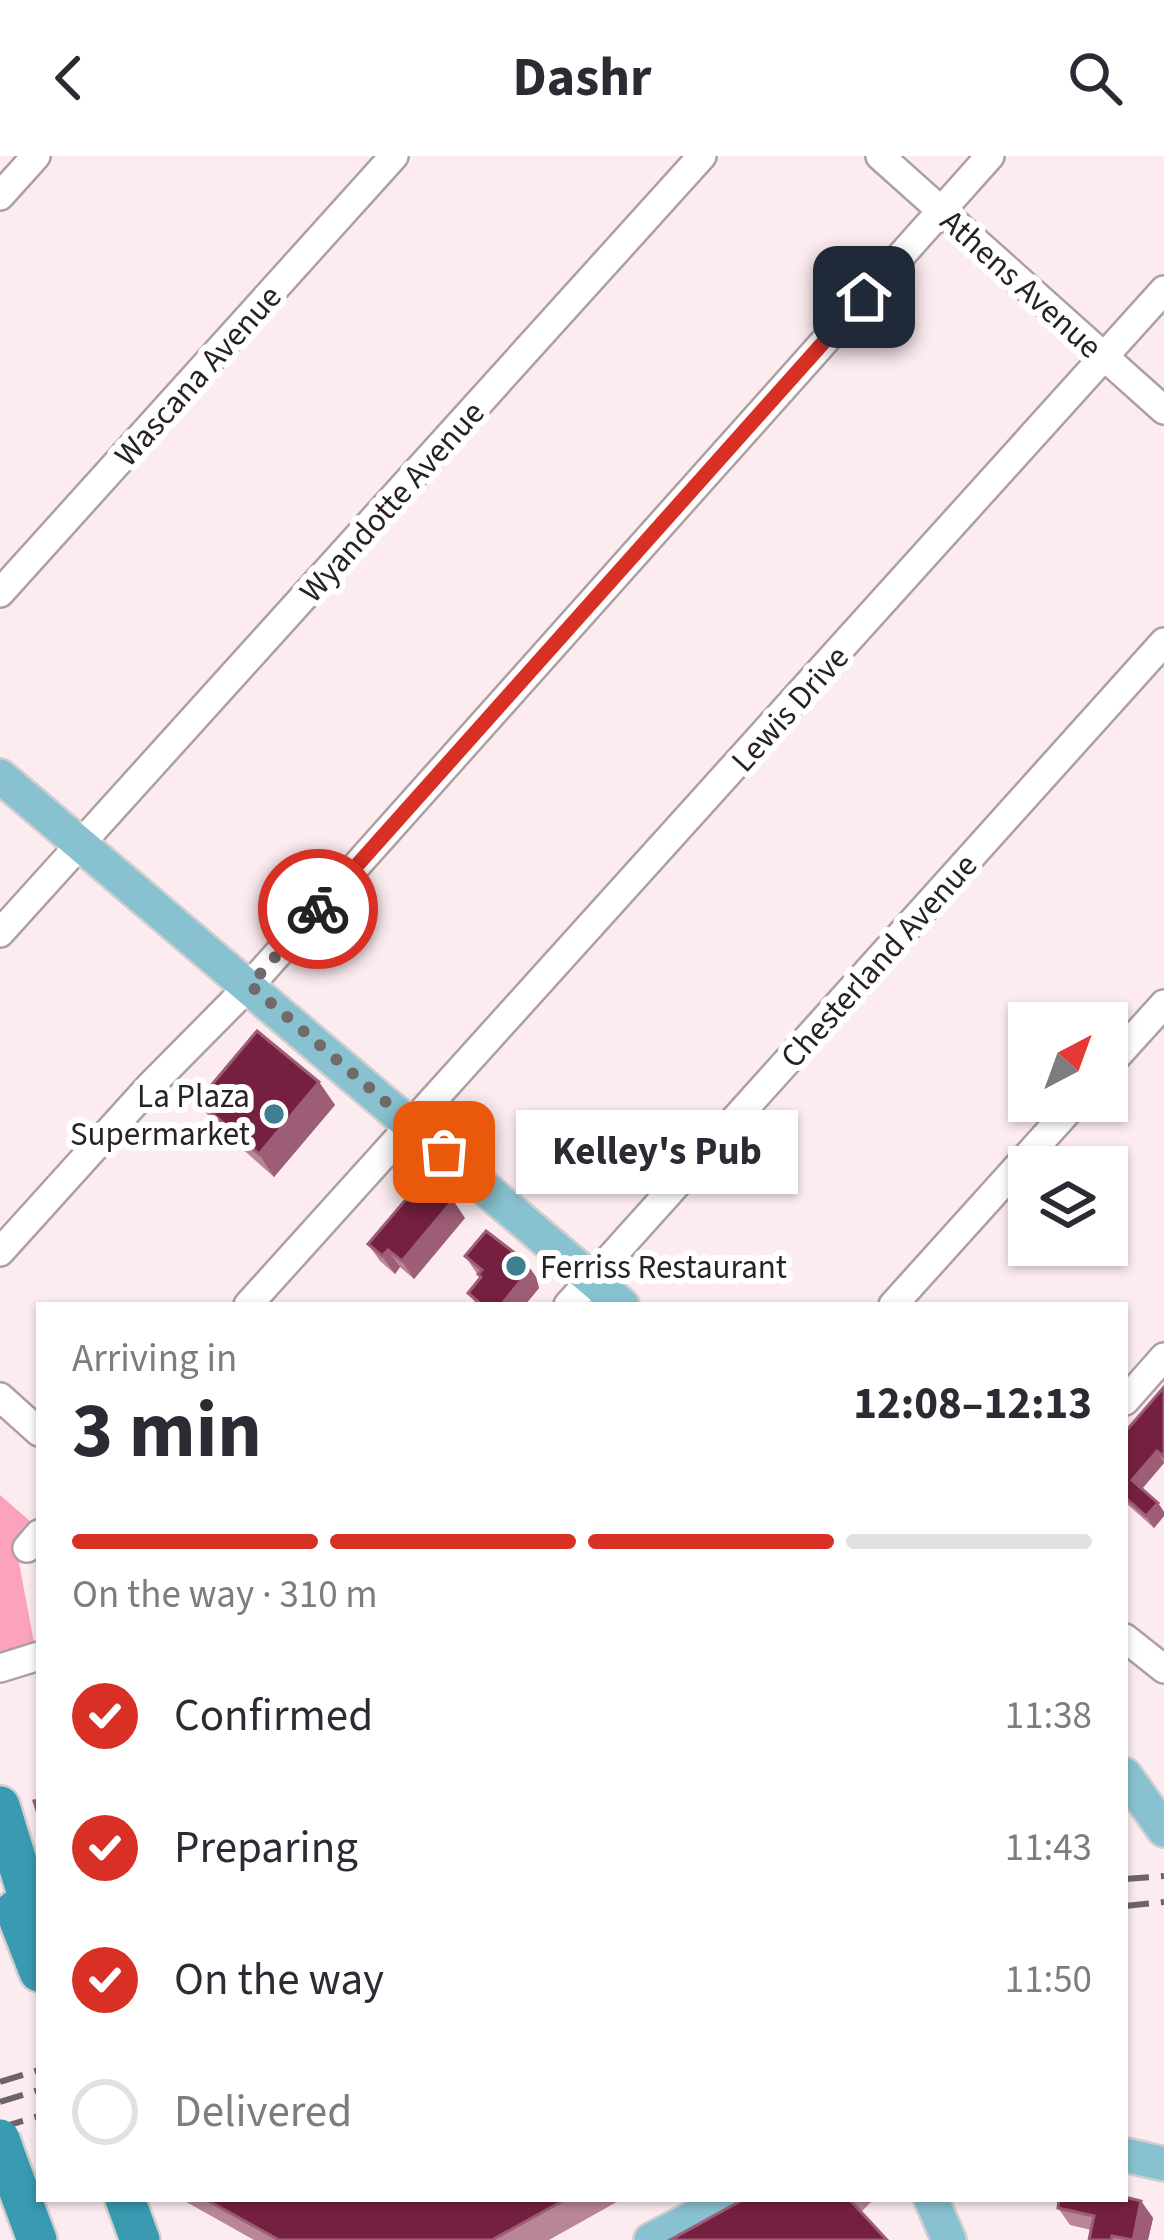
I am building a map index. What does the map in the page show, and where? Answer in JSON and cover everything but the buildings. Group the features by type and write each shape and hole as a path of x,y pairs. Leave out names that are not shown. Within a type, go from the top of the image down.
{"highway":[{"path":"0,1806 36,1923"},
{"path":"0,1870 36,1964"},
{"path":"4,2149 38,2240"},
{"path":"126,2202 140,2240"}],"main road":[{"path":"0,776 619,1302"},
{"path":"1134,1786 1164,1830"},
{"path":"1128,2156 1164,2164"},
{"path":"651,2240 724,2202"},
{"path":"933,2202 949,2240"}],"street":[{"path":"0,196 36,156"},
{"name":"Wascana Avenue","path":"0,593 394,156"},
{"name":"Wyandotte Avenue","path":"0,933 702,156"},
{"name":"Athens Avenue","path":"880,156 1164,410"},
{"path":"0,1252 150,1086 250,985 990,156"},
{"name":"Lewis Drive","path":"251,1302 1164,290"},
{"name":"Chesterland Avenue","path":"571,1302 1164,642"},
{"path":"1128,1044 1164,1004"},
{"path":"896,1302 1058,1122"},
{"path":"1128,1398 1164,1358"},
{"path":"0,1397 36,1429"},
{"path":"1128,1640 1164,1669"},
{"path":"0,1668 36,1657"}],"shaded area":[{"path":"0,1495 31,1522 15,1541 35,1648 0,1659"}],"railway":[{"path":"1128,1879 1164,1876"},
{"path":"1128,1906 1164,1902"},
{"path":"0,2082 36,2071"},
{"path":"0,2102 36,2091"},
{"path":"0,2128 36,2117"}],"way so far":[{"path":"318,909 250,985 444,1152"}],"place":[{"name":"La Plaza Supermarket","path":"274,1114"},
{"name":"Kelley's Pub","path":"444,1152"},
{"name":"Ferriss Restaurant","path":"516,1266"}],"route":[{"path":"318,909 864,297"}]}
